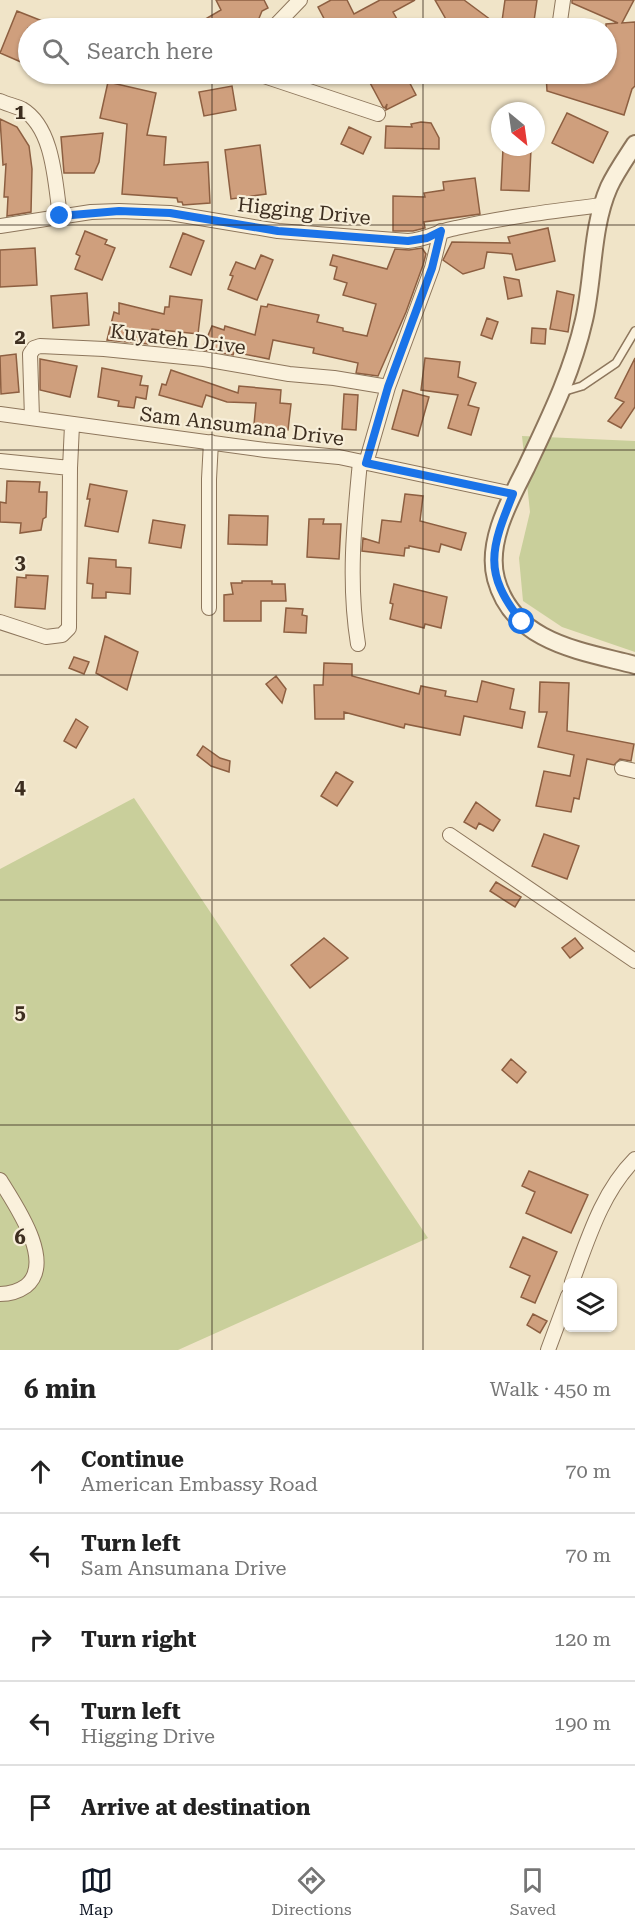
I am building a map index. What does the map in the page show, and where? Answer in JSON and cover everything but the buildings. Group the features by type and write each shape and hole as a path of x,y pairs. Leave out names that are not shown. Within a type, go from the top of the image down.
{"street":[{"path":"283,18 300,0"},
{"path":"560,18 563,0"},
{"path":"288,84 378,114"},
{"path":"0,101 22,109 43,133 51,155 60,216"},
{"path":"635,144 609,186 603,205 584,319 574,359 562,392 513,494 498,532 494,553 496,579 509,606 522,622 547,640 635,665"},
{"name":"Higging Drive","path":"0,226 60,216 119,211 170,213 278,231 408,241 427,238 441,231 537,213 603,205"},
{"path":"358,644 353,616 352,573 353,539 363,462 432,268 441,231"},
{"name":"Kuyateh Drive","path":"32,418 30,354 34,348 40,346 104,349 204,359 289,374 334,378 388,387"},
{"name":"Sam Ansumana Drive","path":"0,414 72,425 339,457 513,494"},
{"path":"0,622 46,637 62,635 69,628 72,425"},
{"path":"209,608 211,442"},
{"path":"0,461 70,468"},
{"path":"450,835 635,962"},
{"path":"573,1278 591,1230 613,1185 632,1165"},
{"path":"0,1180 21,1215 34,1242 36,1253 36,1270 28,1284 21,1289 0,1294"},
{"path":"548,1350 563,1307"}],"lane":[{"path":"562,392 582,386 616,363 635,331"}],"green space":[{"path":"522,436 635,441 635,652 562,627 523,601 519,558 530,512"},
{"path":"134,798 428,1238 178,1350 0,1350 0,869"}],"route":[{"path":"60,216 119,211 170,213 278,231 408,241 427,238 441,231 432,268 388,387 366,463 513,494 498,532 494,566 500,591 522,622"}]}
